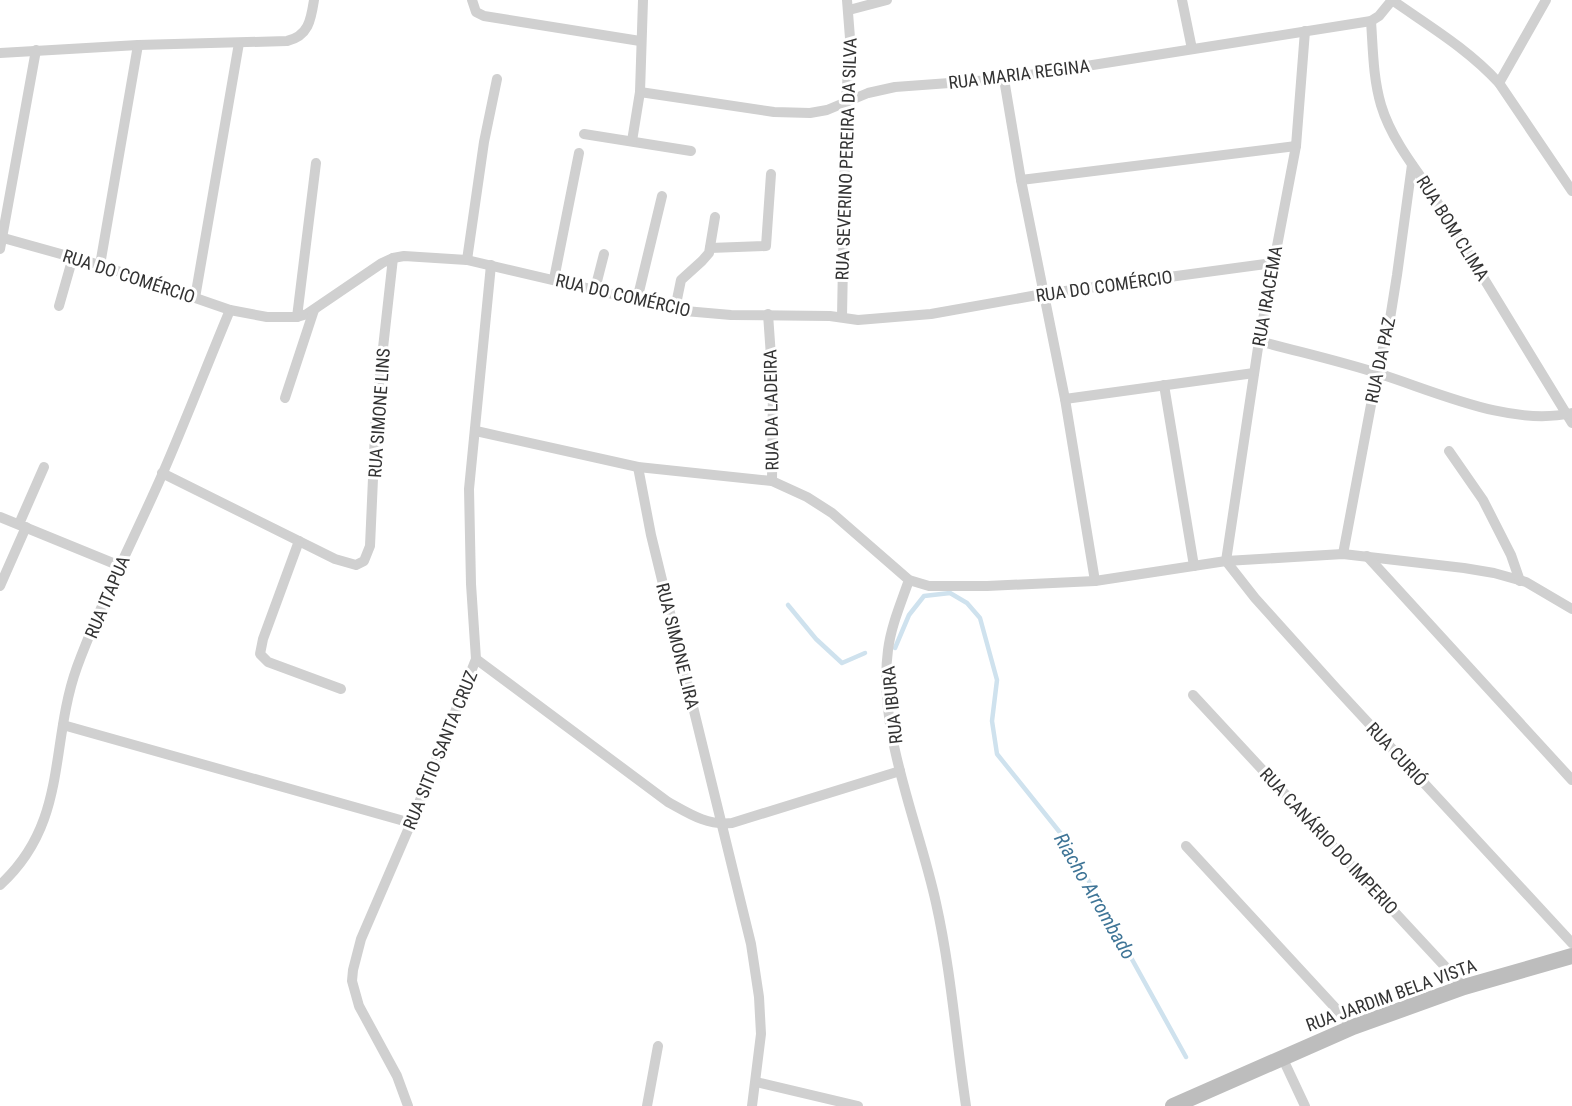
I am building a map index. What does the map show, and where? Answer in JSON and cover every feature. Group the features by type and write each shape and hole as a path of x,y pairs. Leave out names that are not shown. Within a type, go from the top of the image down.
{"main road":[{"name":"RUA JARDIM BELA VISTA","path":"1173,1106 1353,1027 1464,987 1572,956"}],"street":[{"path":"0,52 138,45 280,42 300,36 309,26 314,0"},
{"path":"472,0 478,14 640,41"},
{"path":"632,141 640,92 643,0"},
{"path":"848,5 887,0"},
{"path":"1182,0 1192,49"},
{"path":"1371,21 1392,0 1468,53 1499,83 1572,191"},
{"path":"1499,83 1546,0"},
{"name":"RUA SEVERINO PEREIRA DA SILVA","path":"842,318 846,102 850,57 848,5"},
{"name":"RUA MARIA REGINA","path":"640,92 774,112 818,112 877,90 895,87 1004,79 1371,21"},
{"name":"RUA BOM CLIMA","path":"1371,21 1377,88 1391,129 1570,416"},
{"name":"RUA IRACEMA","path":"1226,561 1259,341 1296,146 1305,31"},
{"path":"195,298 239,43"},
{"path":"100,265 138,45"},
{"path":"0,249 36,50"},
{"path":"467,260 484,142 497,79"},
{"path":"1004,79 1042,294 1065,399 1095,580"},
{"path":"584,134 691,151"},
{"path":"1021,180 1296,146"},
{"path":"554,279 579,153"},
{"path":"297,317 316,163"},
{"name":"RUA DA PAZ","path":"1342,554 1377,373 1389,325 1412,165"},
{"path":"710,248 766,246 771,174"},
{"path":"637,300 662,195"},
{"path":"675,309 681,280 702,261 710,248 715,216"},
{"name":"RUA DO COMÉRCIO","path":"1,237 100,265 230,310 267,317 297,317 314,310 373,269 393,258 423,256 467,260 491,265 675,309 710,314 768,314 858,320 899,318 1042,294 1273,263"},
{"path":"595,289 604,254"},
{"path":"59,306 73,257"},
{"name":"RUA SIMONE LINS","path":"299,541 343,562 360,564 366,559 370,546 376,411 393,258"},
{"name":"RUA SITIO SANTA CRUZ","path":"408,1106 397,1076 359,1006 352,981 354,958 476,659 471,585 469,489 491,265"},
{"name":"RUA ITAPUA","path":"0,885 22,862 42,829 53,788 69,695 78,666 230,310"},
{"path":"285,398 314,310"},
{"name":"RUA DA LADEIRA","path":"768,314 773,385 772,481 807,497 832,513 909,580"},
{"path":"1259,341 1377,373 1509,414 1570,416"},
{"path":"1065,399 1254,373"},
{"path":"1164,386 1194,566"},
{"path":"476,431 638,466 772,481"},
{"path":"1449,452 1483,500 1511,555 1520,580"},
{"name":"RUA SIMONE LIRA","path":"638,466 651,535 742,903 759,997 760,1034 752,1106"},
{"path":"0,586 44,467"},
{"path":"162,473 299,541 261,645 260,654 268,662 341,689"},
{"path":"0,517 120,566"},
{"path":"909,580 928,586 987,586 1095,580 1226,561 1342,554 1464,568 1520,580 1572,609"},
{"path":"1367,556 1572,780"},
{"name":"RUA CURIÓ","path":"1226,561 1240,581 1336,688 1572,943"},
{"name":"RUA IBURA","path":"909,580 891,634 887,661 887,699 900,771 936,904 948,967 966,1106"},
{"path":"476,659 668,802 694,817 721,824 743,820 900,771"},
{"name":"RUA CANÁRIO DO IMPERIO","path":"1193,695 1464,987"},
{"path":"63,725 411,823"},
{"path":"1186,846 1353,1027"},
{"path":"647,1106 658,1046"},
{"path":"1282,1058 1305,1106"},
{"path":"756,1082 858,1106"}],"waterway":[{"name":"Riacho Arrombado","path":"895,648 909,615 924,596 950,593 967,603 980,618 997,680 992,721 997,754 1066,840 1186,1057"},
{"name":"Riacho Arrombado","path":"788,605 816,639 842,663 865,653"}]}
